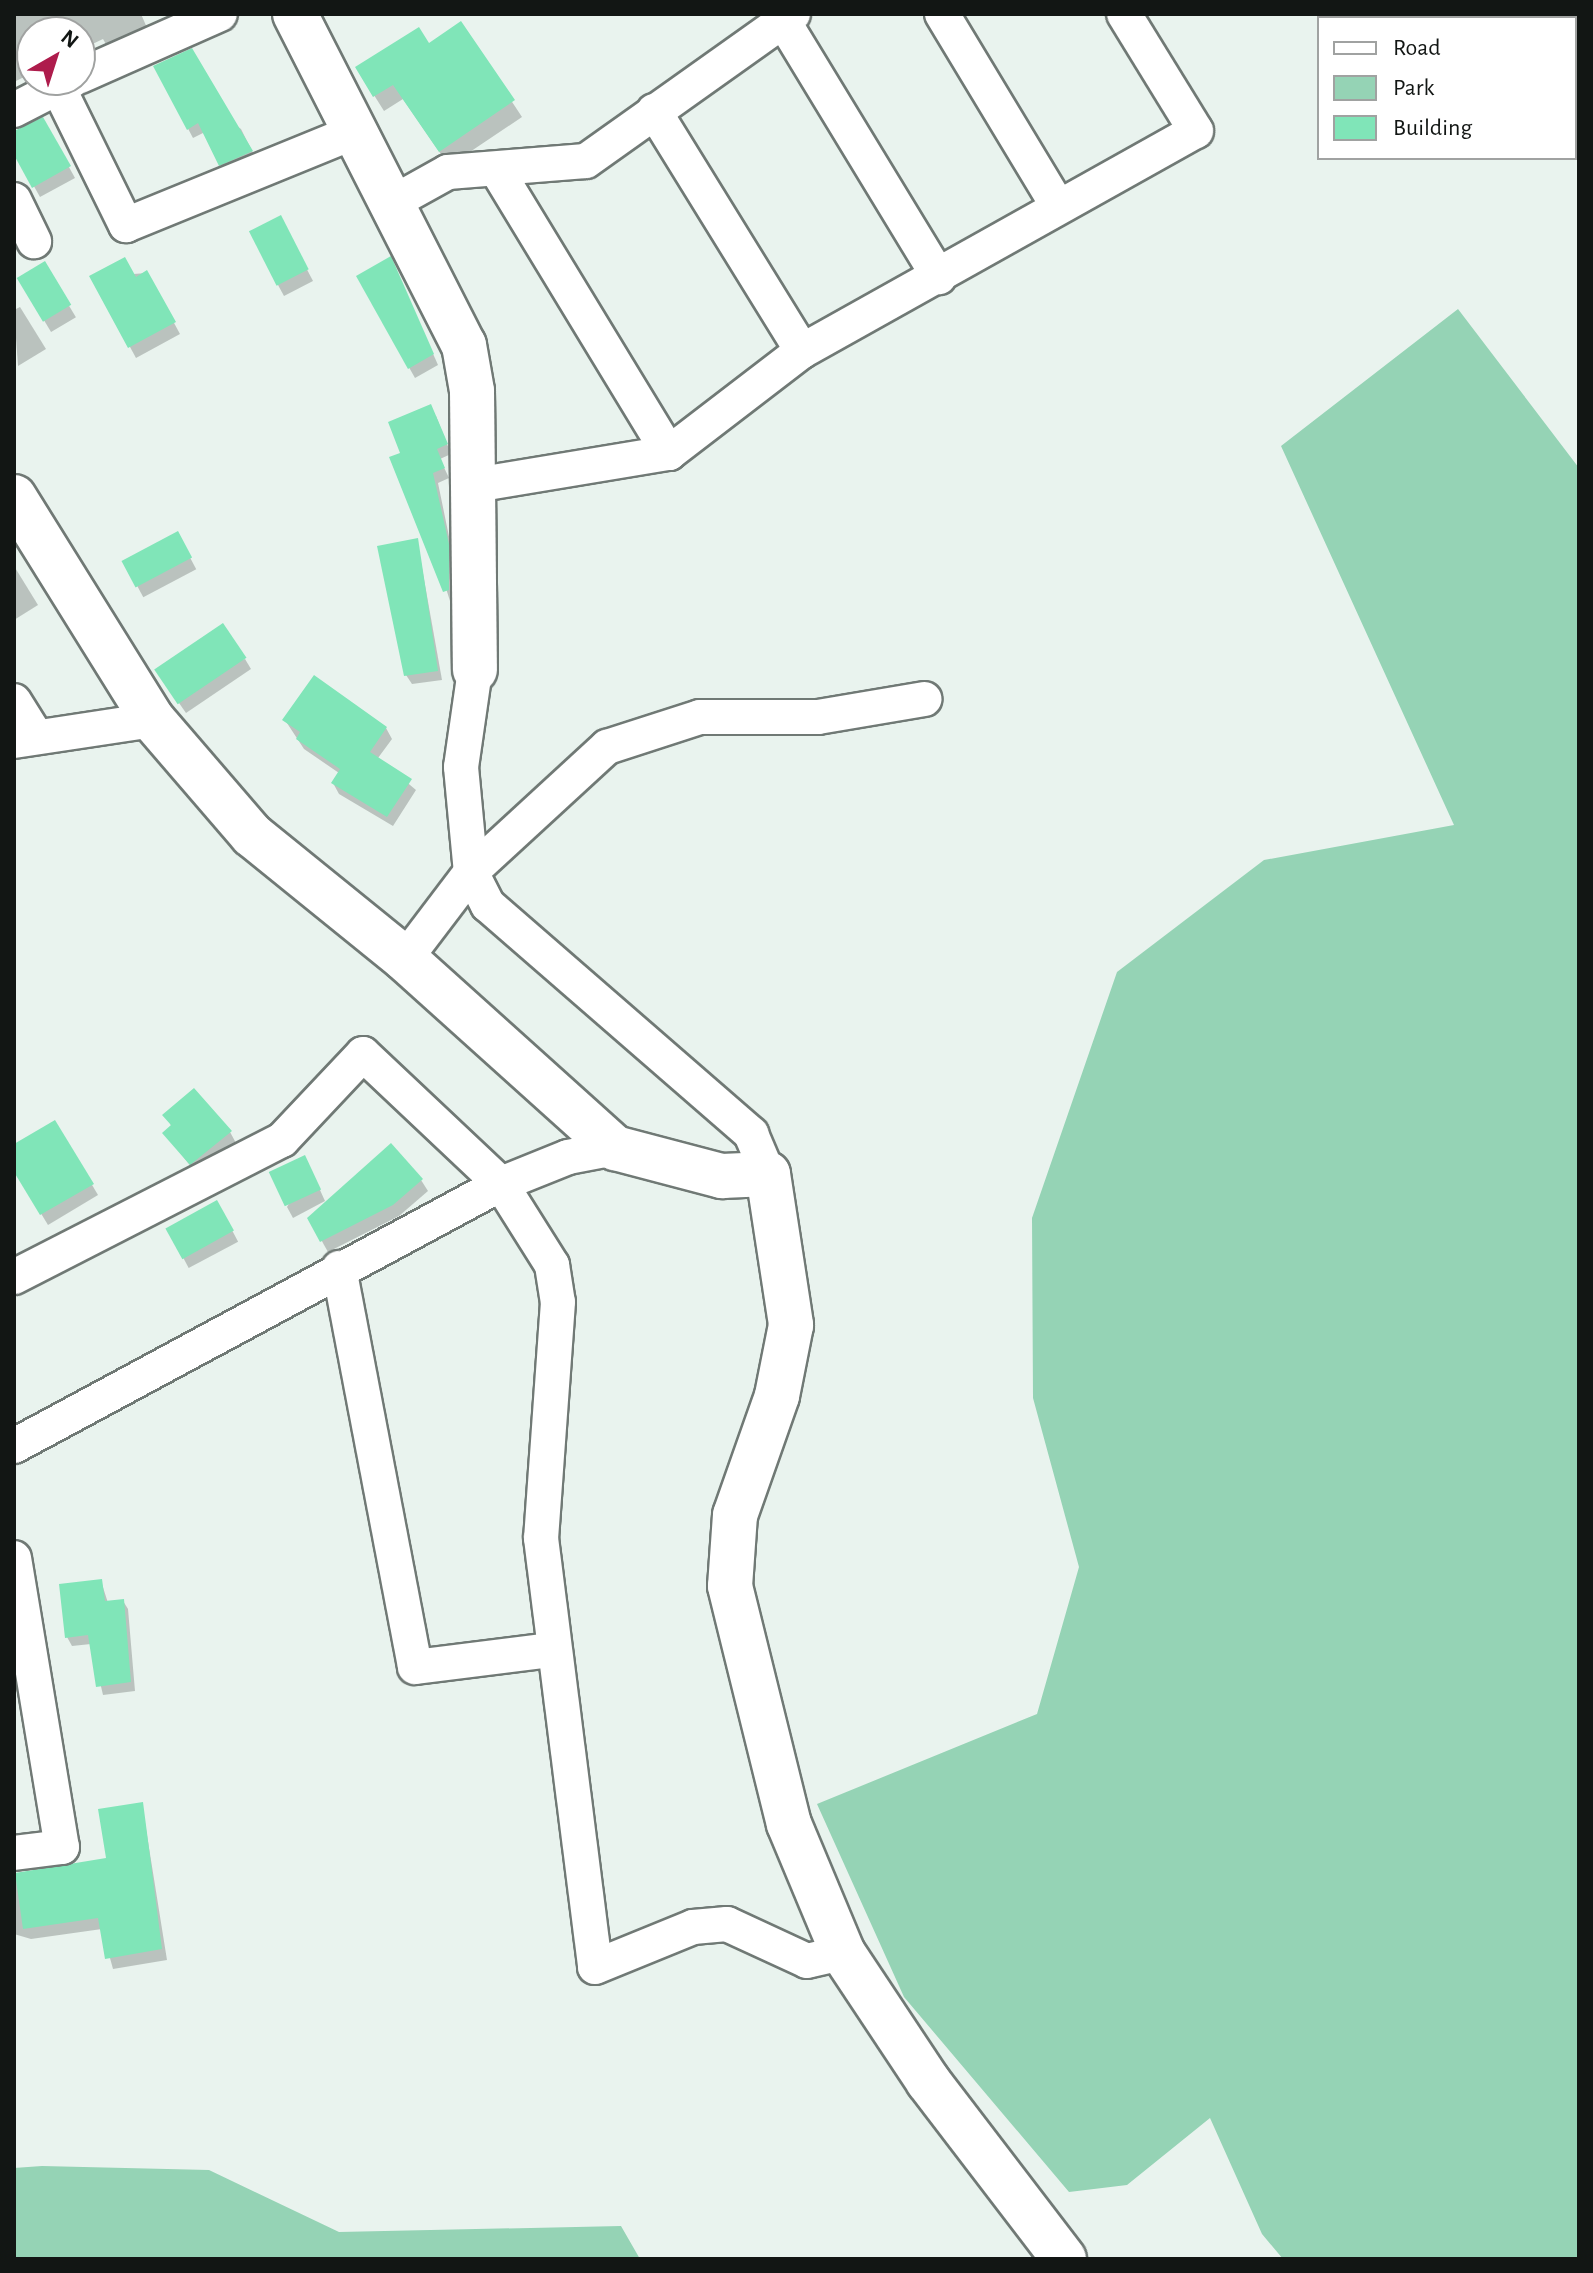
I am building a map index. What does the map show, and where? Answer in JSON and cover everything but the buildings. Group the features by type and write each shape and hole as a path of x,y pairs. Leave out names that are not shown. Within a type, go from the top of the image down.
{"street":[{"path":"96,69 220,14"},
{"path":"295,14 351,133 392,203 464,345 475,485 475,670 461,767 471,872 488,905 751,1134 768,1174 791,1325 777,1396 735,1515 730,1586 789,1824 843,1953 928,2081 1064,2259"},
{"path":"942,14 1058,206"},
{"path":"475,485 669,453 802,351 1196,131 1124,14"},
{"path":"392,203 448,172 498,172 586,161 785,16 939,277"},
{"path":"14,110 41,96"},
{"path":"76,96 126,225 351,133"},
{"path":"654,111 802,351"},
{"path":"498,172 669,453"},
{"path":"14,200 34,241"},
{"path":"14,497 153,720 252,835 405,959 615,1148"},
{"path":"405,959 471,872 607,747 700,717 818,717 924,699"},
{"path":"14,701 24,738 153,720"},
{"path":"14,1277 282,1140 363,1054 501,1184 552,1265 558,1302 541,1538 551,1650 595,1967 693,1927 715,1925 758,1936 807,1961 843,1953"},
{"path":"14,1446 339,1268 501,1184 568,1157 615,1148 722,1176 768,1174"},
{"path":"339,1268 415,1667 551,1650"},
{"path":"14,1558 24,1657 62,1847 14,1853"}],"green space":[{"path":"1545,14 1579,14 1579,158 1577,16"},
{"path":"1458,309 1579,468 1579,2259 1283,2259 1262,2234 1210,2118 1127,2185 1069,2192 904,1997 817,1804 1037,1714 1079,1567 1033,1398 1032,1218 1117,972 1264,860 1454,825 1281,446"},
{"path":"14,2168 209,2170 339,2232 621,2226 640,2259 14,2259"}]}
